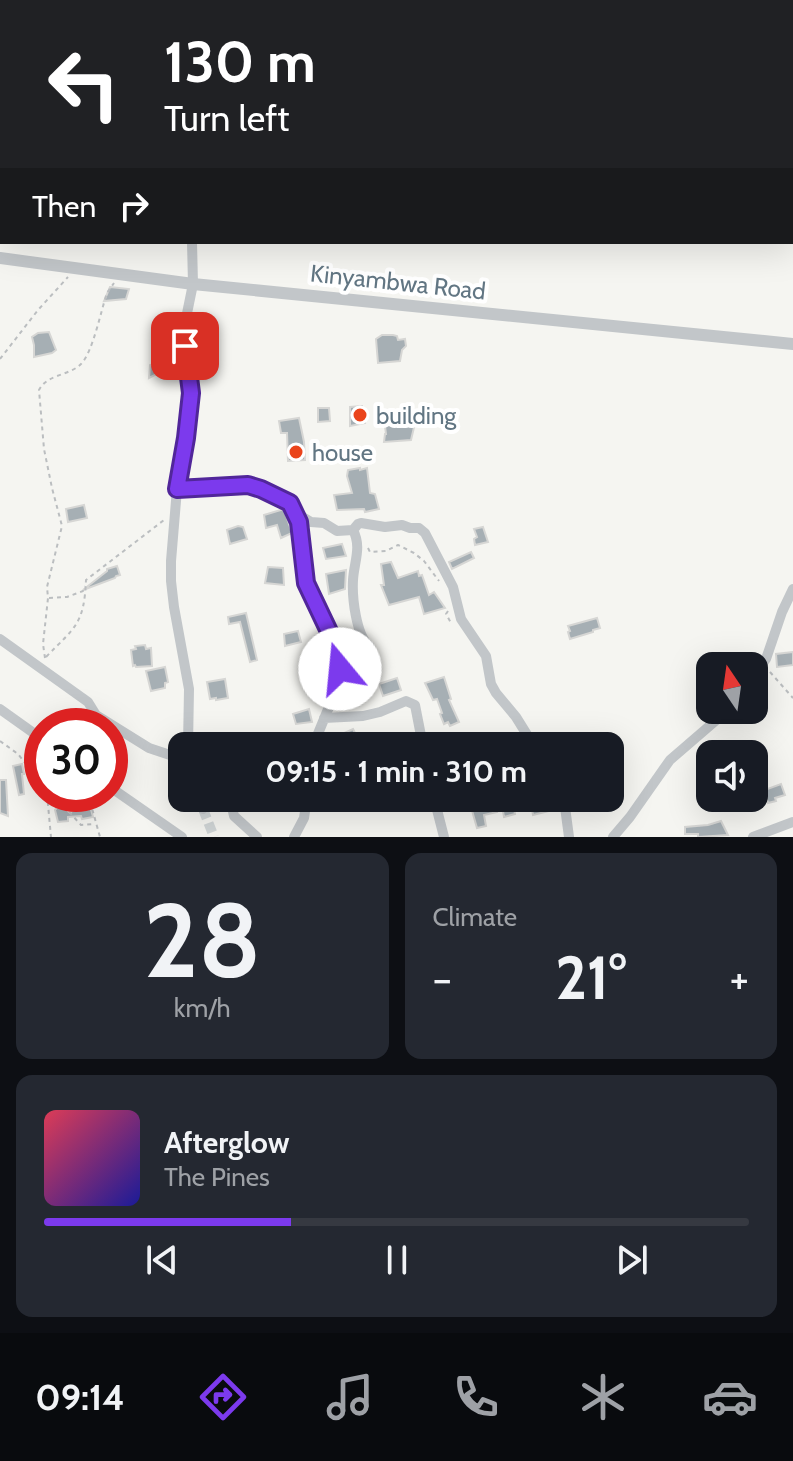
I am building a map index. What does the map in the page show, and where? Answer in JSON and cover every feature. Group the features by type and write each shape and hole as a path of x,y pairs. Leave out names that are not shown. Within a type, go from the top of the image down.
{"street":[{"path":"188,732 189,689 171,581 177,489 191,393 184,328 193,284 192,244"},
{"name":"Kinyambwa Road","path":"0,258 193,284 793,344"},
{"path":"177,489 248,485 290,503 299,522 306,583 334,642 340,664"},
{"path":"296,513 311,522 356,534"},
{"path":"318,732 333,697 340,664 349,648 369,646 362,640 354,600 356,534 361,523 385,527 402,525 419,528 425,533 453,587 464,624 486,656 491,684 525,732"},
{"path":"767,652 793,589"},
{"path":"0,639 88,702 96,715 149,748 168,754"},
{"path":"324,718 363,716 406,701 415,705 420,732"},
{"path":"0,709 24,726"},
{"path":"613,837 670,760 712,724"},
{"path":"128,800 182,837"},
{"path":"233,812 257,837"},
{"path":"294,837 305,812"},
{"path":"438,812 444,837"},
{"path":"565,812 569,837"},
{"path":"753,837 793,822"}],"path":[{"path":"0,359 76,267"},
{"path":"86,580 85,604 80,621 45,658 47,587 62,526 44,449 39,390 42,384 83,363 107,293 123,273"},
{"path":"48,598 67,597 83,591 86,580 176,510"},
{"path":"356,534 370,552 386,551 398,545 414,553 440,582"},
{"path":"455,600 446,614 454,625 464,624"},
{"path":"768,669 793,698"},
{"path":"0,741 24,762"},
{"path":"49,812 51,837"},
{"path":"69,812 81,825 95,824"},
{"path":"92,812 100,837"}],"building":[{"path":"110,287 129,289 126,299 104,301"},
{"path":"165,327 166,337 153,341 153,329"},
{"path":"49,332 56,350 34,357 32,337"},
{"path":"382,335 405,339 406,346 400,361 378,363 376,339"},
{"path":"174,360 175,364 149,378 150,365"},
{"path":"362,406 365,423 350,426 350,407"},
{"name":"house","path":"318,408 329,408 330,421 318,422"},
{"path":"299,418 305,460 288,461 287,433 281,433 279,421"},
{"path":"400,420 415,423 411,440 384,442 385,426"},
{"path":"367,468 370,493 375,494 379,509 365,512 364,509 337,510 334,495 352,493 348,470"},
{"path":"84,505 87,518 68,522 66,509"},
{"path":"284,509 292,533 281,538 277,525 266,528 264,515"},
{"path":"243,527 247,539 230,544 227,530"},
{"path":"483,527 488,542 475,545 474,539 477,537 474,529"},
{"path":"342,544 346,556 326,559 323,548"},
{"path":"471,552 474,558 452,569 449,562"},
{"path":"391,562 398,578 418,571 429,595 434,592 445,608 424,614 419,597 389,605 381,585 384,585 381,564"},
{"path":"117,566 120,575 83,590 107,569"},
{"path":"268,567 283,568 284,585 265,583"},
{"path":"346,570 345,589 329,594 326,574"},
{"path":"246,613 257,660 250,662 240,622 229,624 228,617"},
{"path":"597,618 600,628 570,639 568,626"},
{"path":"298,631 301,642 285,646 284,634"},
{"path":"145,645 146,649 151,648 152,666 133,666 131,650 136,649 135,646"},
{"path":"793,652 793,665 777,667 776,654"},
{"path":"365,654 367,663 351,667 354,656"},
{"path":"165,667 168,682 165,688 151,691 146,671"},
{"path":"444,677 449,700 459,722 450,726 448,722 444,724 437,699 433,700 425,683"},
{"path":"397,678 401,690 383,696 379,684"},
{"path":"225,679 228,698 210,699 207,682"},
{"path":"309,709 312,722 296,724 293,714"},
{"path":"22,764 24,794 19,795 13,766"},
{"path":"0,780 6,780 8,816 0,813"},
{"path":"781,784 785,795 768,803 768,789"},
{"path":"56,812 92,812 93,817 68,817 68,821 58,822"},
{"path":"472,812 497,812 484,815 486,826 477,828"},
{"path":"503,812 515,812 515,814 504,817"},
{"path":"721,821 728,835 698,837 698,834 685,834 685,827"}],"tunnel":[{"path":"204,812 214,837"}],"place":[{"name":"building","path":"360,415"},
{"name":"house","path":"296,452"}],"route":[{"path":"185,346 191,393 177,489 248,485 290,503 299,522 306,583 334,642 340,669"}]}
